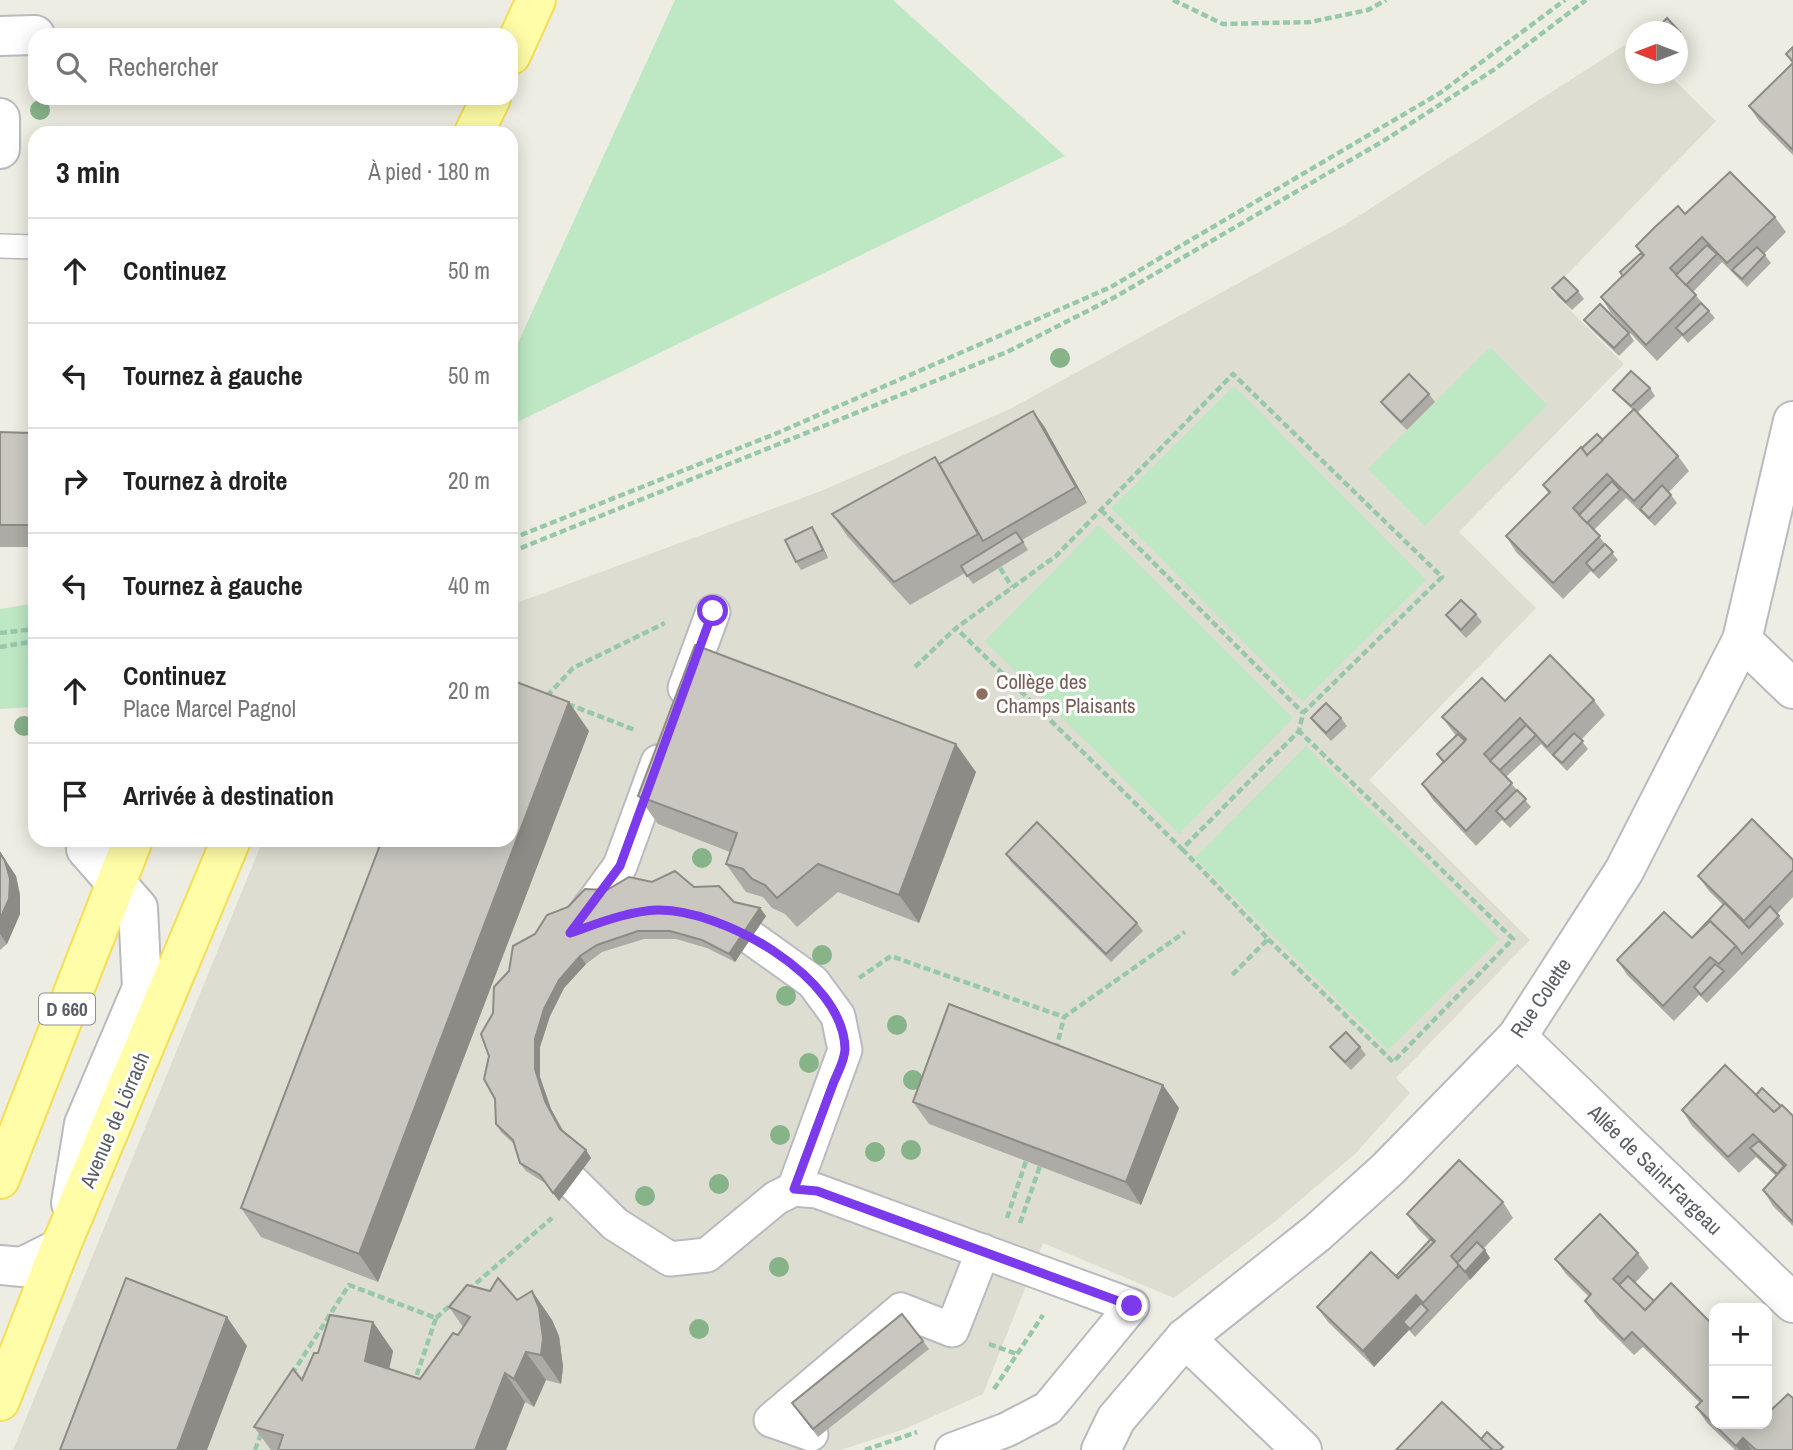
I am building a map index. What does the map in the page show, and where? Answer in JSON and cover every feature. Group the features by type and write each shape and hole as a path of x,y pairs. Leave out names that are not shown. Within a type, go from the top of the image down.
{"main road":[{"path":"518,40 536,0"},
{"name":"D 660","path":"0,1179 130,847"},
{"name":"Avenue de Lörrach","path":"0,1401 63,1241 227,847"}],"street":[{"path":"0,36 28,35"},
{"path":"0,118 0,149"},
{"name":"Rue Colette","path":"1101,1450 1116,1419 1185,1338 1317,1233 1378,1178 1517,1037 1624,872 1742,640 1793,421"},
{"path":"616,917 562,942 620,866 713,611"},
{"path":"1742,640 1793,689"},
{"path":"0,1265 22,1267 63,1241 84,1124 142,988 138,908 86,849"},
{"path":"682,912 695,913 743,932 813,982 838,1016 845,1051 794,1189"},
{"name":"Allée de Saint-Fargeau","path":"1517,1037 1793,1303"},
{"path":"523,1125 544,1156 615,1224 670,1259 707,1255 776,1198 794,1189 817,1191 1132,1306 1048,1408 1006,1430 952,1450"},
{"path":"810,1434 771,1420 901,1310 953,1330 983,1251"},
{"path":"1185,1338 1303,1450"}],"lane":[{"path":"0,246 28,247"}],"path":[{"path":"1173,0 1223,24 1310,22 1368,9 1386,0"},
{"path":"518,536 775,434 1111,287 1440,93 1565,0"},
{"path":"518,549 1007,352 1115,297 1385,140 1495,69 1586,0"},
{"path":"915,667 956,628 1056,556 1233,374 1442,577 1304,713 1299,731 1182,849"},
{"path":"1101,510 1304,713"},
{"path":"1000,568 1012,587"},
{"path":"670,729 547,696 573,668 673,619"},
{"path":"956,628 1182,849 1268,939 1393,1062 1513,939 1299,731"},
{"path":"0,633 28,629"},
{"path":"0,647 28,642"},
{"path":"1053,1060 1064,1017 1185,932"},
{"path":"1230,977 1268,939"},
{"path":"827,1000 891,956 1064,1017"},
{"path":"1013,1200 1026,1161"},
{"path":"1027,1205 1040,1166"},
{"path":"467,1291 582,1192"},
{"path":"989,1397 1066,1281"},
{"path":"286,1383 349,1285 436,1318"},
{"path":"414,1384 436,1318 457,1300"},
{"path":"255,1450 263,1427"},
{"path":"865,1450 919,1431"}],"shaded area":[{"name":"Collège des Champs Plaisants","path":"1625,45 1625,84 1678,84 1716,121 1551,291 1624,364 1459,532 1536,608 1369,780 1530,940 1396,1078 1410,1093 1355,1154 1273,1223 1174,1298 1043,1243 983,1394 905,1429 841,1450 13,1450 260,847 518,847 518,602 821,491 1010,409 1346,224"}],"green space":[{"path":"675,0 893,0 1065,156 518,422 518,343"},
{"path":"1490,347 1547,405 1425,526 1368,469"},
{"path":"1234,386 1426,580 1303,702 1111,508"},
{"path":"1099,525 1293,718 1179,834 985,641"},
{"path":"28,604 28,707 0,709 0,609"},
{"path":"1306,746 1499,939 1388,1050 1195,858"}],"building":[{"path":"1793,47 1793,62 1786,54"},
{"path":"1793,63 1793,150 1749,106"},
{"path":"1730,172 1775,217 1727,263 1702,237 1670,268 1696,295 1646,345 1601,297 1644,255 1636,246 1655,227 1678,206 1685,214"},
{"path":"1707,245 1717,254 1686,285 1676,275"},
{"path":"1757,247 1765,255 1742,279 1732,270"},
{"path":"1641,253 1643,256 1623,276 1620,272"},
{"path":"1564,277 1578,291 1566,302 1552,288"},
{"path":"1701,303 1709,311 1683,335 1676,328"},
{"path":"1600,304 1629,333 1614,348 1584,320"},
{"path":"1631,371 1650,388 1631,406 1613,390"},
{"path":"1409,374 1429,394 1401,422 1381,402"},
{"path":"1634,409 1678,456 1634,501 1607,474 1573,508 1600,536 1553,583 1506,536 1550,492 1543,485 1581,447 1587,455"},
{"path":"1033,411 1076,487 983,541 939,464"},
{"path":"0,432 28,433 28,525 0,525"},
{"path":"1597,434 1603,440 1587,455 1582,448"},
{"path":"935,457 978,534 894,582 832,514"},
{"path":"1612,481 1620,490 1587,523 1579,515"},
{"path":"1662,485 1671,495 1649,518 1640,509"},
{"path":"812,527 823,550 796,562 785,540"},
{"path":"1016,532 1023,542 967,576 961,566"},
{"path":"1605,544 1613,552 1593,571 1586,563"},
{"path":"1461,600 1476,614 1461,630 1446,615"},
{"path":"695,645 956,744 899,895 818,864 777,898 765,885 752,879 743,869 726,864 737,833 638,796"},
{"path":"1550,655 1594,700 1547,747 1520,718 1484,754 1512,783 1466,831 1422,784 1466,739 1442,717 1482,678 1505,701"},
{"path":"518,683 569,702 518,836"},
{"path":"1326,703 1341,718 1326,733 1311,718"},
{"path":"1526,725 1536,735 1500,770 1490,761"},
{"path":"1574,733 1583,741 1562,763 1553,755"},
{"path":"1458,734 1465,741 1444,762 1437,754"},
{"path":"1517,790 1526,799 1505,820 1496,811"},
{"path":"1752,819 1793,860 1793,870 1744,921 1698,876"},
{"path":"1037,822 1137,923 1106,954 1006,854"},
{"path":"379,847 514,847 359,1254 241,1208"},
{"path":"0,853 10,879 9,899 0,919"},
{"path":"675,871 694,887 719,886 734,902 760,908 729,954 702,940 670,931 638,931 597,945 580,956 559,980 544,1009 535,1039 535,1069 545,1101 560,1129 586,1150 553,1193 540,1175 520,1163 513,1140 496,1124 495,1099 484,1079 489,1056 481,1034 493,1013 494,987 509,971 513,946 535,934 547,915 568,907 585,889 607,890 629,877 652,882"},
{"path":"1725,903 1749,928 1770,906 1779,916 1742,954 1710,921 1692,938"},
{"path":"1664,912 1692,938 1710,921 1736,946 1719,964 1710,957 1663,1006 1617,960"},
{"path":"1715,964 1724,971 1701,995 1694,987"},
{"path":"949,1004 1163,1085 1126,1182 913,1102"},
{"path":"1346,1032 1360,1047 1345,1062 1330,1047"},
{"path":"1725,1065 1774,1112 1782,1105 1793,1116 1793,1222 1763,1190 1786,1165 1753,1134 1728,1157 1682,1110"},
{"path":"1762,1088 1781,1106 1774,1112 1756,1095"},
{"path":"1759,1141 1784,1166 1777,1174 1750,1148"},
{"path":"1459,1160 1503,1202 1451,1256 1459,1265 1423,1303 1416,1295 1363,1351 1317,1307 1371,1252 1398,1278 1435,1241 1407,1214"},
{"path":"1600,1214 1638,1253 1613,1279 1645,1310 1671,1283 1709,1321 1709,1420 1696,1407 1702,1401 1632,1332 1624,1340 1585,1301 1591,1294 1555,1259"},
{"path":"1431,1239 1434,1242 1398,1278 1396,1276"},
{"path":"1477,1242 1485,1250 1465,1272 1457,1263"},
{"path":"1628,1276 1654,1301 1645,1310 1619,1285"},
{"path":"126,1278 227,1317 177,1450 60,1450"},
{"path":"498,1278 517,1300 532,1291 539,1308 543,1338 541,1355 526,1352 514,1379 505,1373 475,1450 278,1450 283,1435 254,1427 293,1369 302,1380 314,1353 318,1353 330,1315 373,1322 365,1361 420,1379 453,1333 458,1335 470,1317 449,1307 467,1285 490,1291"},
{"path":"1421,1303 1428,1310 1410,1329 1403,1322"},
{"path":"902,1314 923,1341 813,1429 792,1403"},
{"path":"1788,1394 1793,1398 1793,1450 1756,1450 1743,1438 1736,1446 1719,1429 1772,1429 1772,1409"},
{"path":"1442,1402 1493,1450 1396,1450"},
{"path":"1487,1432 1503,1447 1500,1450 1493,1450 1481,1439"}],"place":[{"name":"Collège des Champs Plaisants","path":"982,694"}],"route":[{"path":"713,611 620,866 570,933 616,917 657,910 695,913 743,932 813,982 838,1016 845,1051 794,1189 817,1191 1132,1306"}]}
